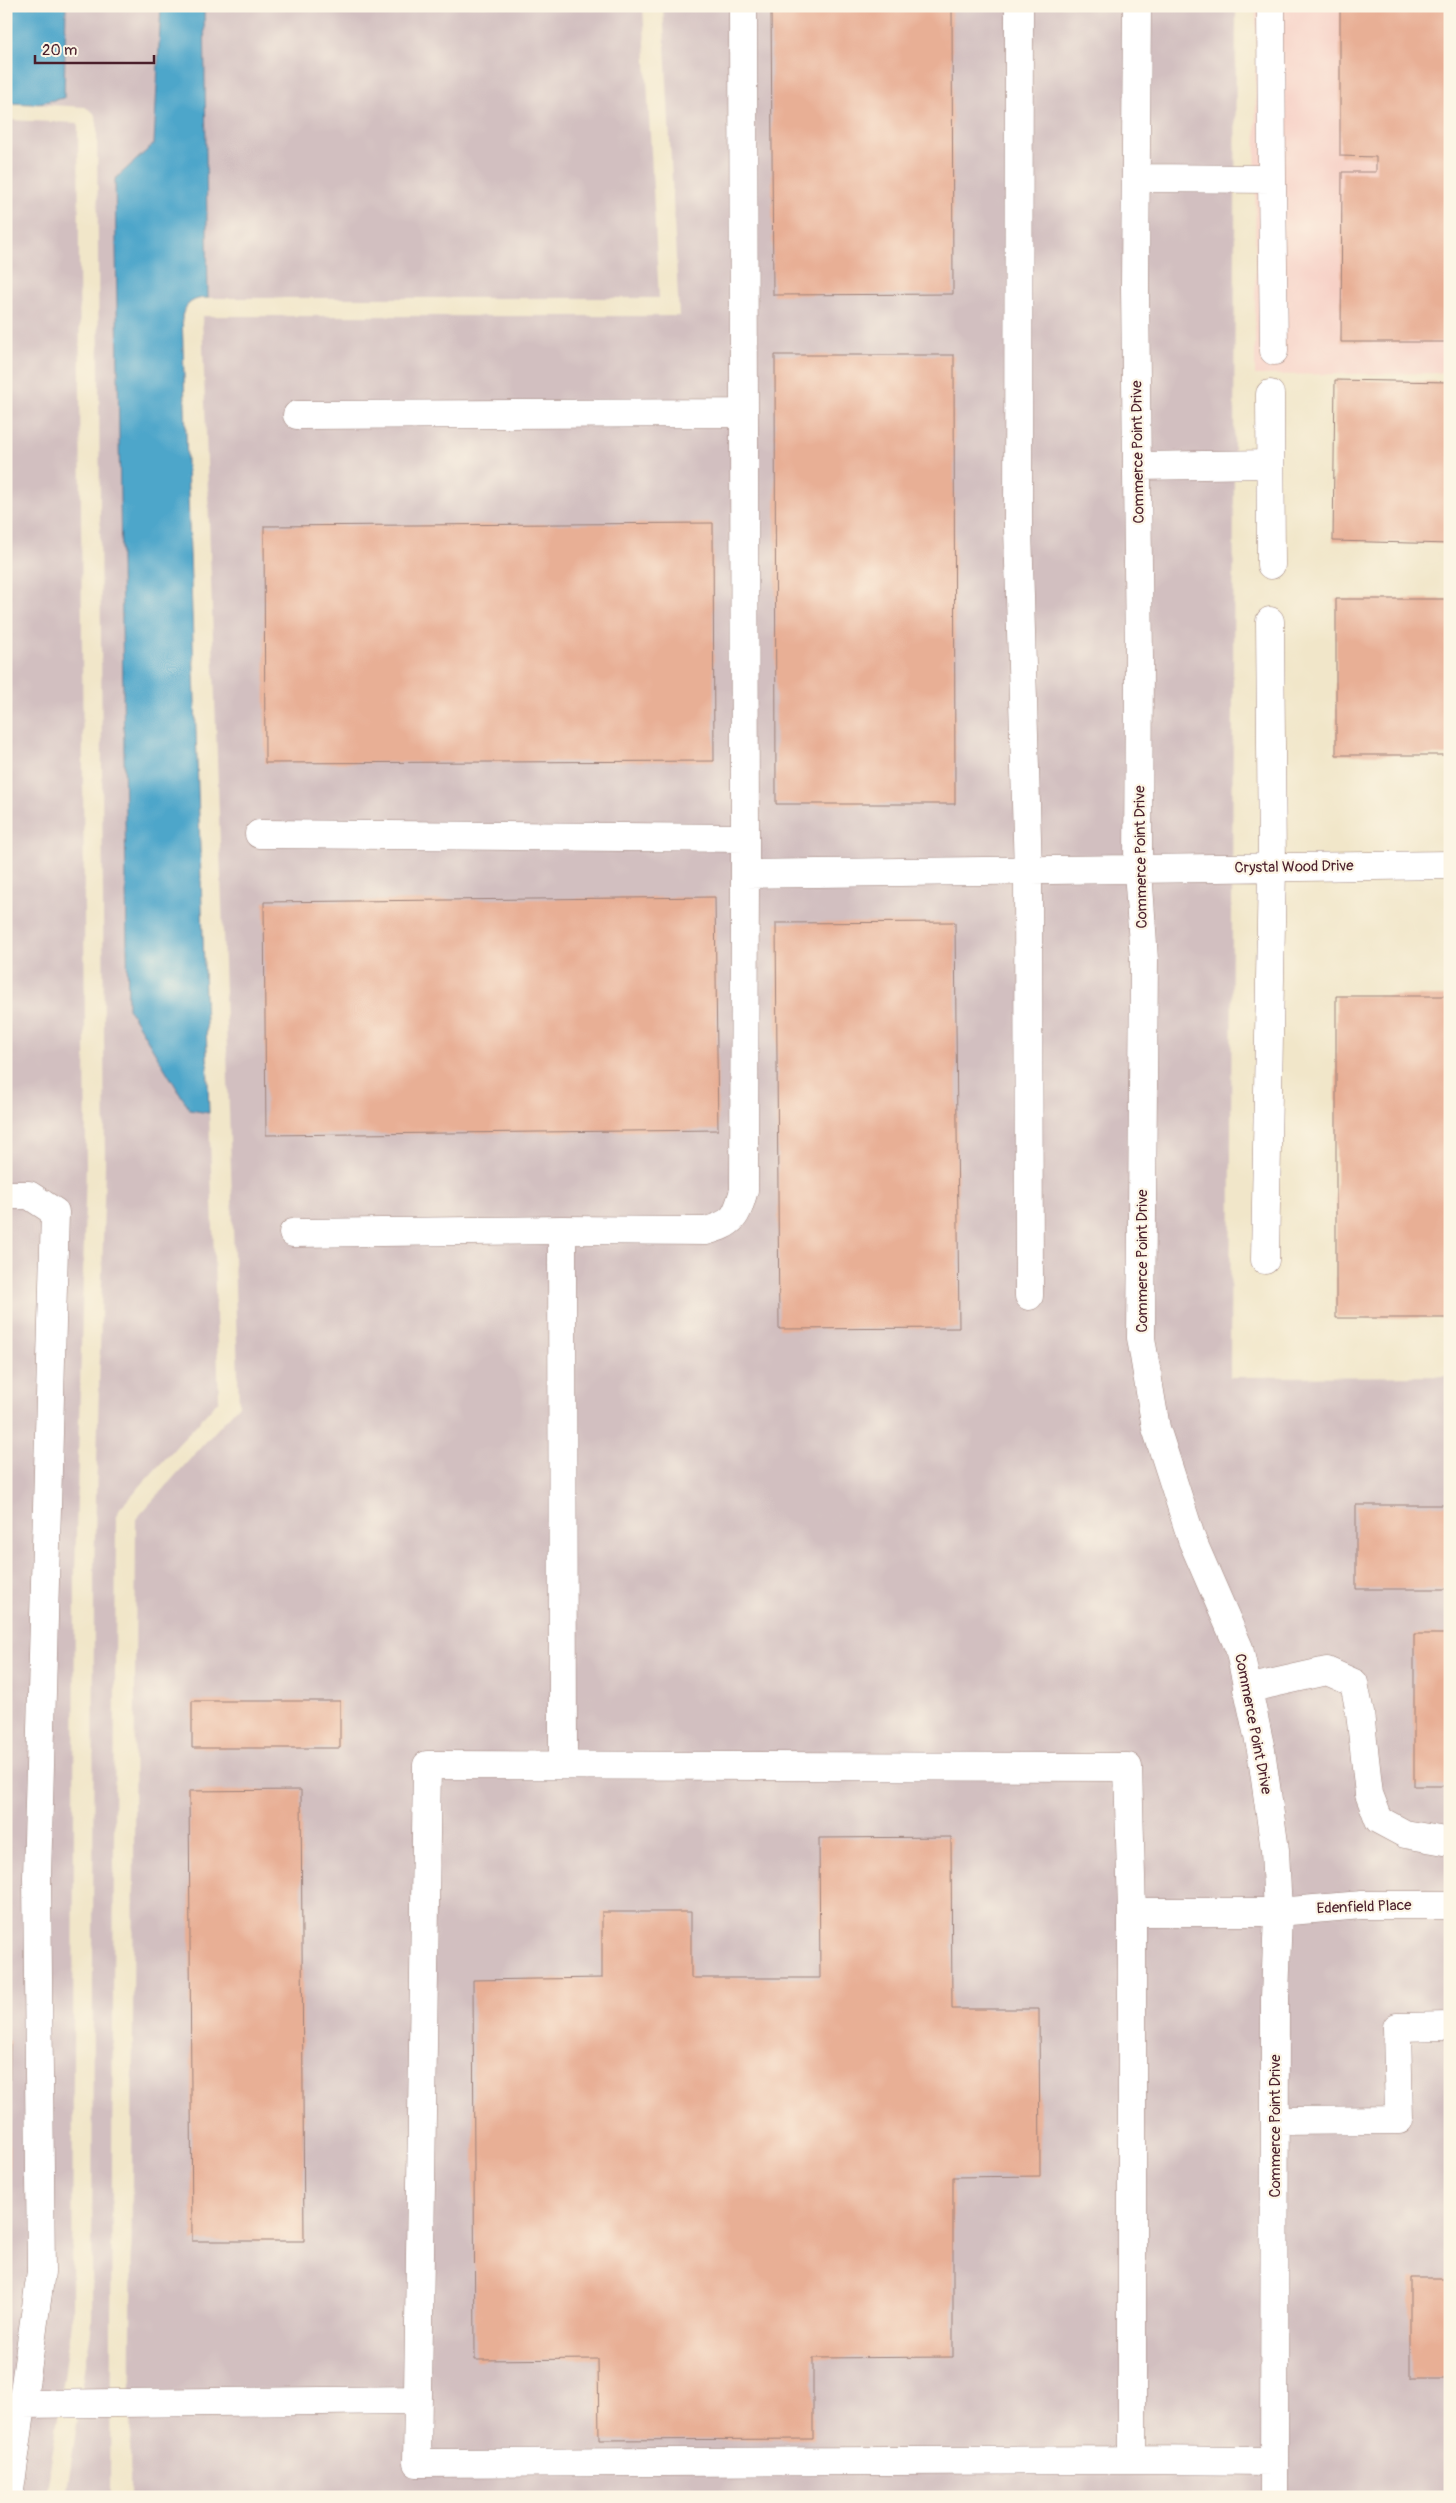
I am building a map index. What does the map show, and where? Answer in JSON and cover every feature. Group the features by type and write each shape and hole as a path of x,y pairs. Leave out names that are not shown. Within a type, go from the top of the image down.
{"street":[{"path":"293,1233 706,1230 727,1225 739,1210 744,1190 745,874 742,6"},
{"path":"1019,6 1018,528 1028,872 1029,1296"},
{"name":"Commerce Point Drive","path":"1137,6 1138,870 1144,960 1141,1338 1156,1428 1192,1540 1239,1648 1261,1750 1275,1850 1278,1912 1275,1998 1274,2497"},
{"path":"1271,6 1274,351"},
{"path":"1137,178 1272,178"},
{"path":"1270,394 1271,565"},
{"path":"297,415 744,413"},
{"path":"1138,466 1270,464"},
{"path":"1264,1260 1272,867 1270,621"},
{"path":"259,834 745,838"},
{"name":"Crystal Wood Drive","path":"745,874 1028,872 1450,865"},
{"path":"6,1195 29,1195 55,1212 37,1877 40,2272 9,2497"},
{"path":"562,1230 563,1765"},
{"path":"1248,1689 1327,1671 1354,1683 1360,1713 1369,1794 1379,1820 1405,1834 1450,1842"},
{"path":"1132,2460 1132,1912 1128,1767 427,1765 417,2463 1132,2460 1274,2462"},
{"name":"Edenfield Place","path":"1132,1912 1278,1912 1362,1905 1450,1905"},
{"path":"1275,2122 1399,2120 1397,2027 1450,2026"},
{"path":"22,2404 418,2400"}],"shaded area":[{"path":"66,6 161,6 154,144 115,179 128,1008 190,1109 209,1113 219,1400 120,1508 116,1519 110,2497 66,2497 92,2323 94,1572 105,1165 97,123 94,113 85,107 33,104 64,98"},
{"path":"204,6 643,6 659,298 208,298"},
{"path":"663,6 1236,6 1230,1377 1450,1376 1450,2497 130,2497 136,1519 239,1405 202,316 679,316"},
{"path":"1256,6 1450,6 1450,373 1255,375"},
{"path":"6,120 78,123 86,1165 75,1572 72,2323 46,2497 6,2497"}],"water":[{"path":"6,6 66,6 64,98 33,104 6,103"},
{"path":"161,6 204,6 208,298 191,302 182,316 209,1113 190,1110 128,1008 115,179 154,144"}],"building":[{"path":"771,6 952,6 953,294 773,295"},
{"path":"1340,6 1450,6 1450,342 1341,342 1342,172 1376,172 1376,157 1340,156"},
{"path":"775,355 954,355 955,804 776,804"},
{"path":"1335,380 1450,382 1450,544 1333,541"},
{"path":"713,523 714,761 265,763 264,526"},
{"path":"1336,599 1450,599 1450,755 1336,755"},
{"path":"715,897 718,1130 266,1135 264,902"},
{"path":"955,922 959,1328 779,1329 776,923"},
{"path":"1336,996 1450,996 1450,1318 1336,1318"},
{"path":"1356,1505 1450,1505 1450,1589 1356,1589"},
{"path":"1414,1634 1450,1634 1450,1786 1414,1786"},
{"path":"192,1701 340,1701 340,1748 192,1748"},
{"path":"301,1790 304,2241 192,2241 189,1791"},
{"path":"951,1837 952,2009 1039,2009 1040,2176 953,2177 953,2357 813,2358 813,2439 599,2440 598,2359 475,2360 473,1980 602,1978 602,1912 691,1912 691,1978 820,1978 819,1838"},
{"path":"6,2041 10,2041 8,2300 6,2300"},
{"path":"1410,2278 1450,2278 1450,2379 1410,2379"}]}
